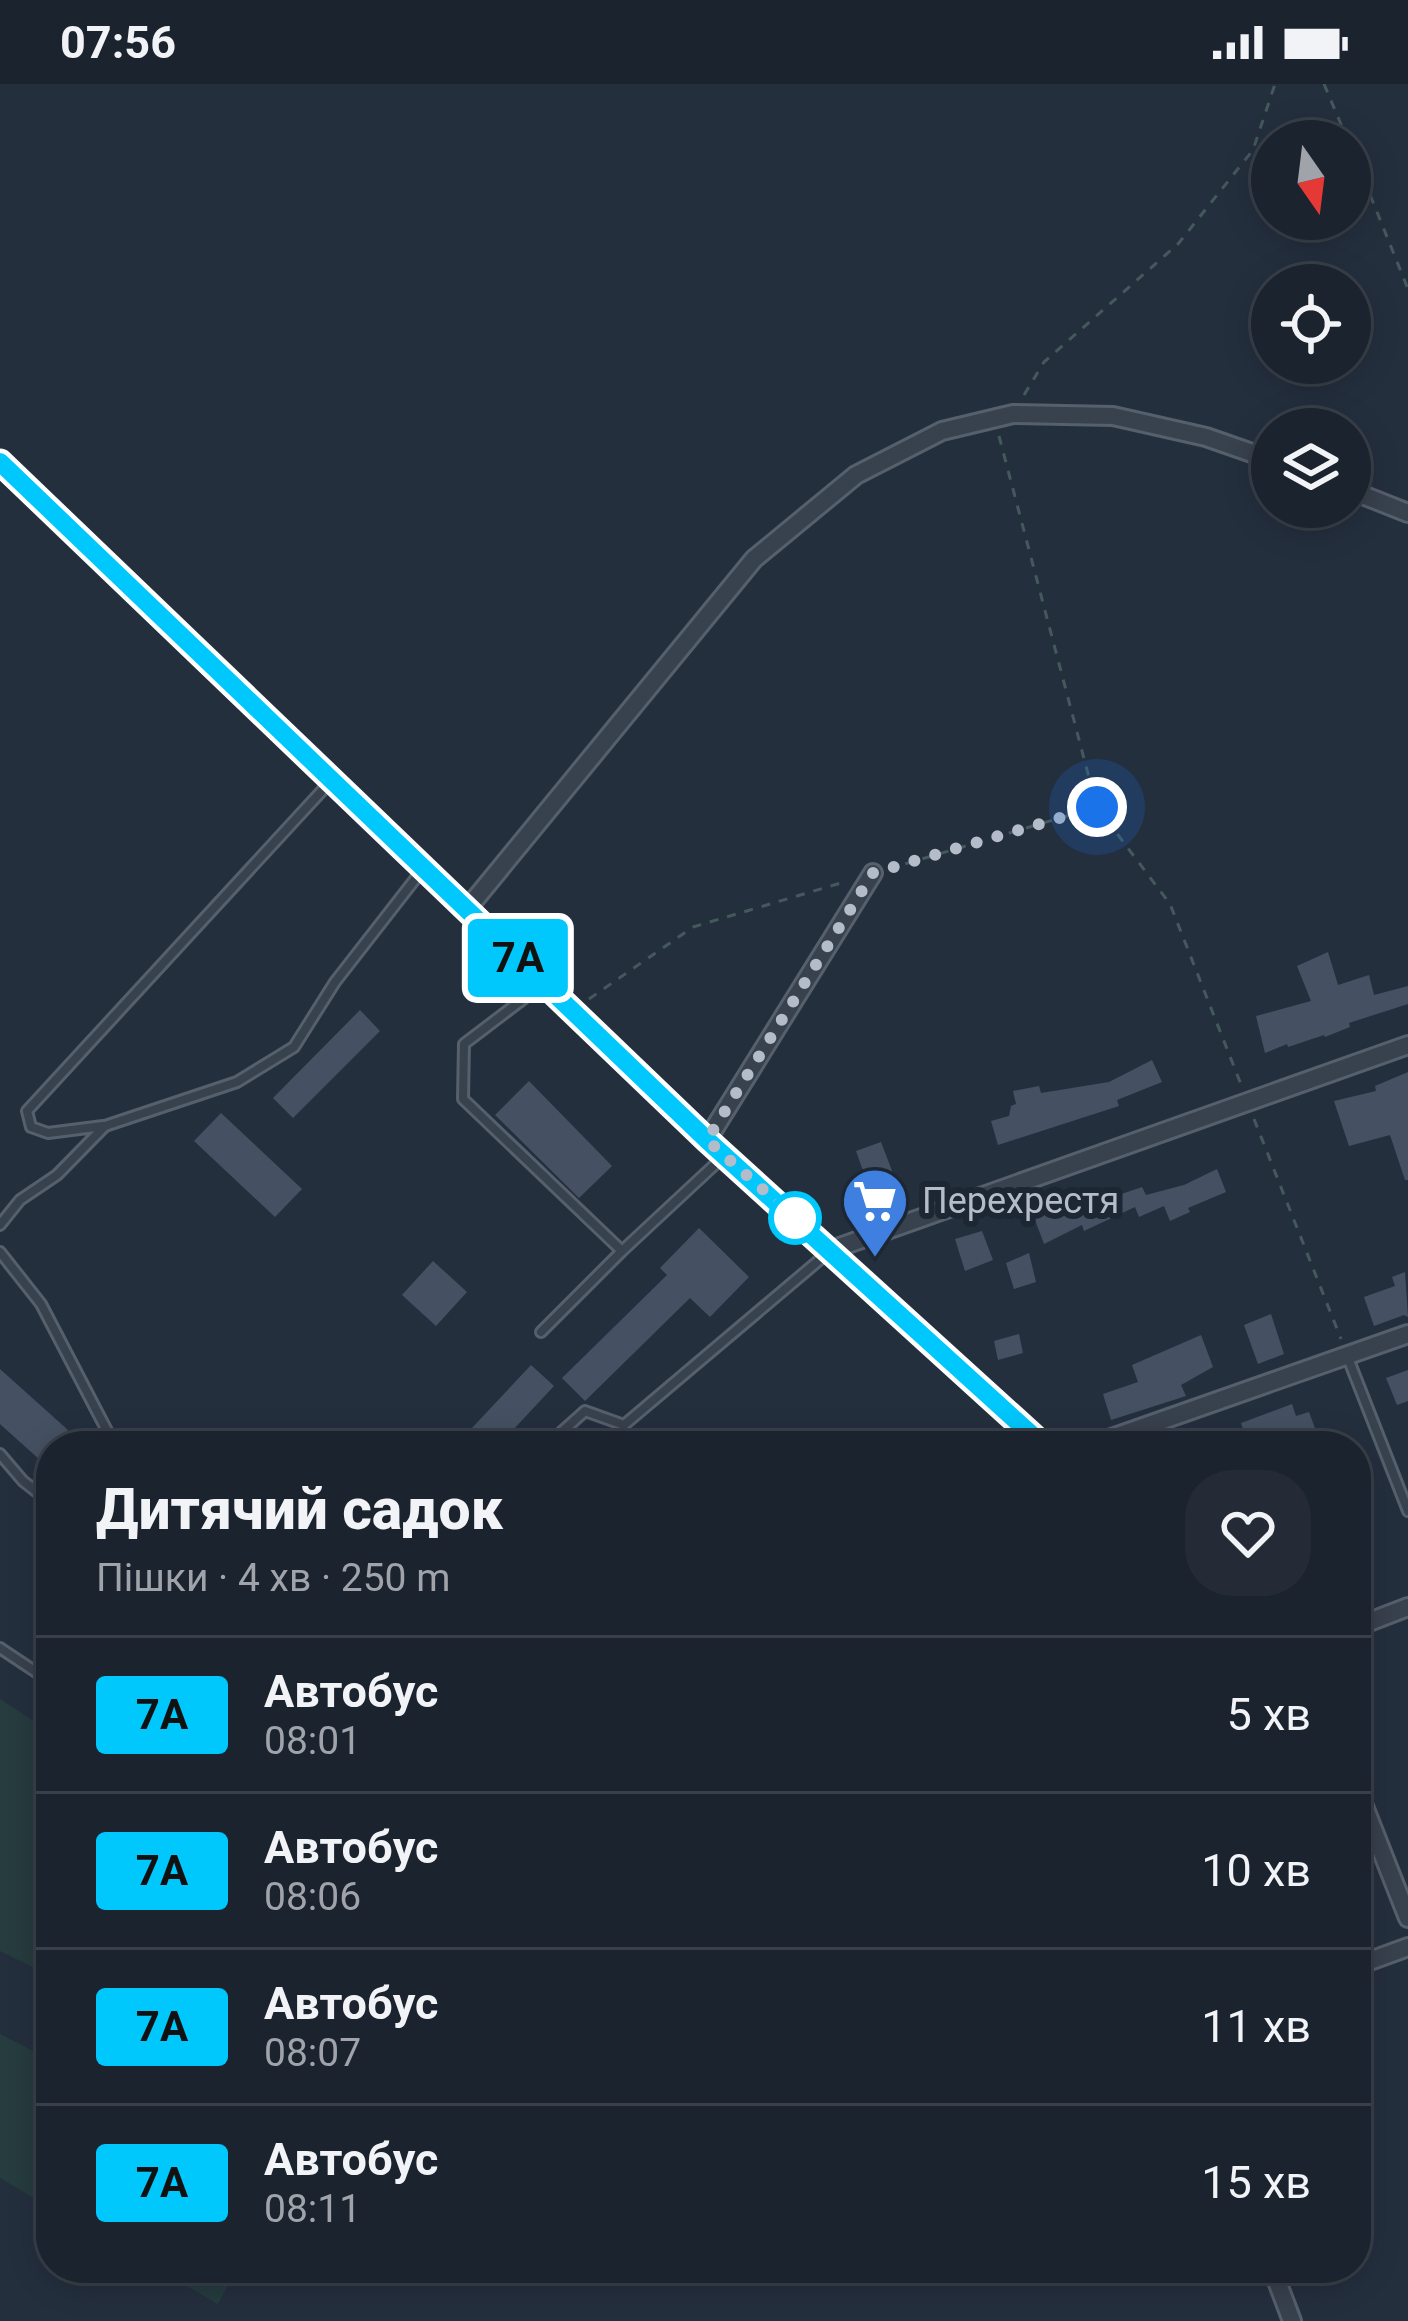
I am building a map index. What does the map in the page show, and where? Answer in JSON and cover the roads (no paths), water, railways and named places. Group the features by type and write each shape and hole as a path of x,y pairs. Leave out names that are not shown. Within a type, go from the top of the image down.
{"street":[{"path":"467,909 754,559 856,475 941,431 1004,415 1113,416 1206,436 1251,452"},
{"path":"0,462 707,1140 1028,1431"},
{"path":"1371,498 1408,513"},
{"path":"707,1140 873,873"},
{"path":"831,1250 1408,1046"},
{"path":"1132,1431 1408,1334"},
{"path":"1371,1621 1408,1607"},
{"path":"1371,1824 1408,1918"},
{"path":"1371,1961 1408,1947"},
{"path":"1278,2283 1292,2321"}],"lane":[{"path":"333,779 27,1111 31,1127 48,1133 105,1126 237,1082 294,1047 335,982 424,868"},
{"path":"544,983 464,1044 463,1099 622,1251"},
{"path":"0,1225 20,1200 57,1175 105,1126"},
{"path":"542,1332 724,1156"},
{"path":"563,1431 585,1411 624,1425 831,1250"},
{"path":"0,1252 41,1304 108,1431"},
{"path":"1348,1356 1408,1511"},
{"path":"0,1454 36,1491"},
{"path":"0,1648 36,1672"}],"place":[{"name":"Перехрестя","path":"875,1260"}]}
